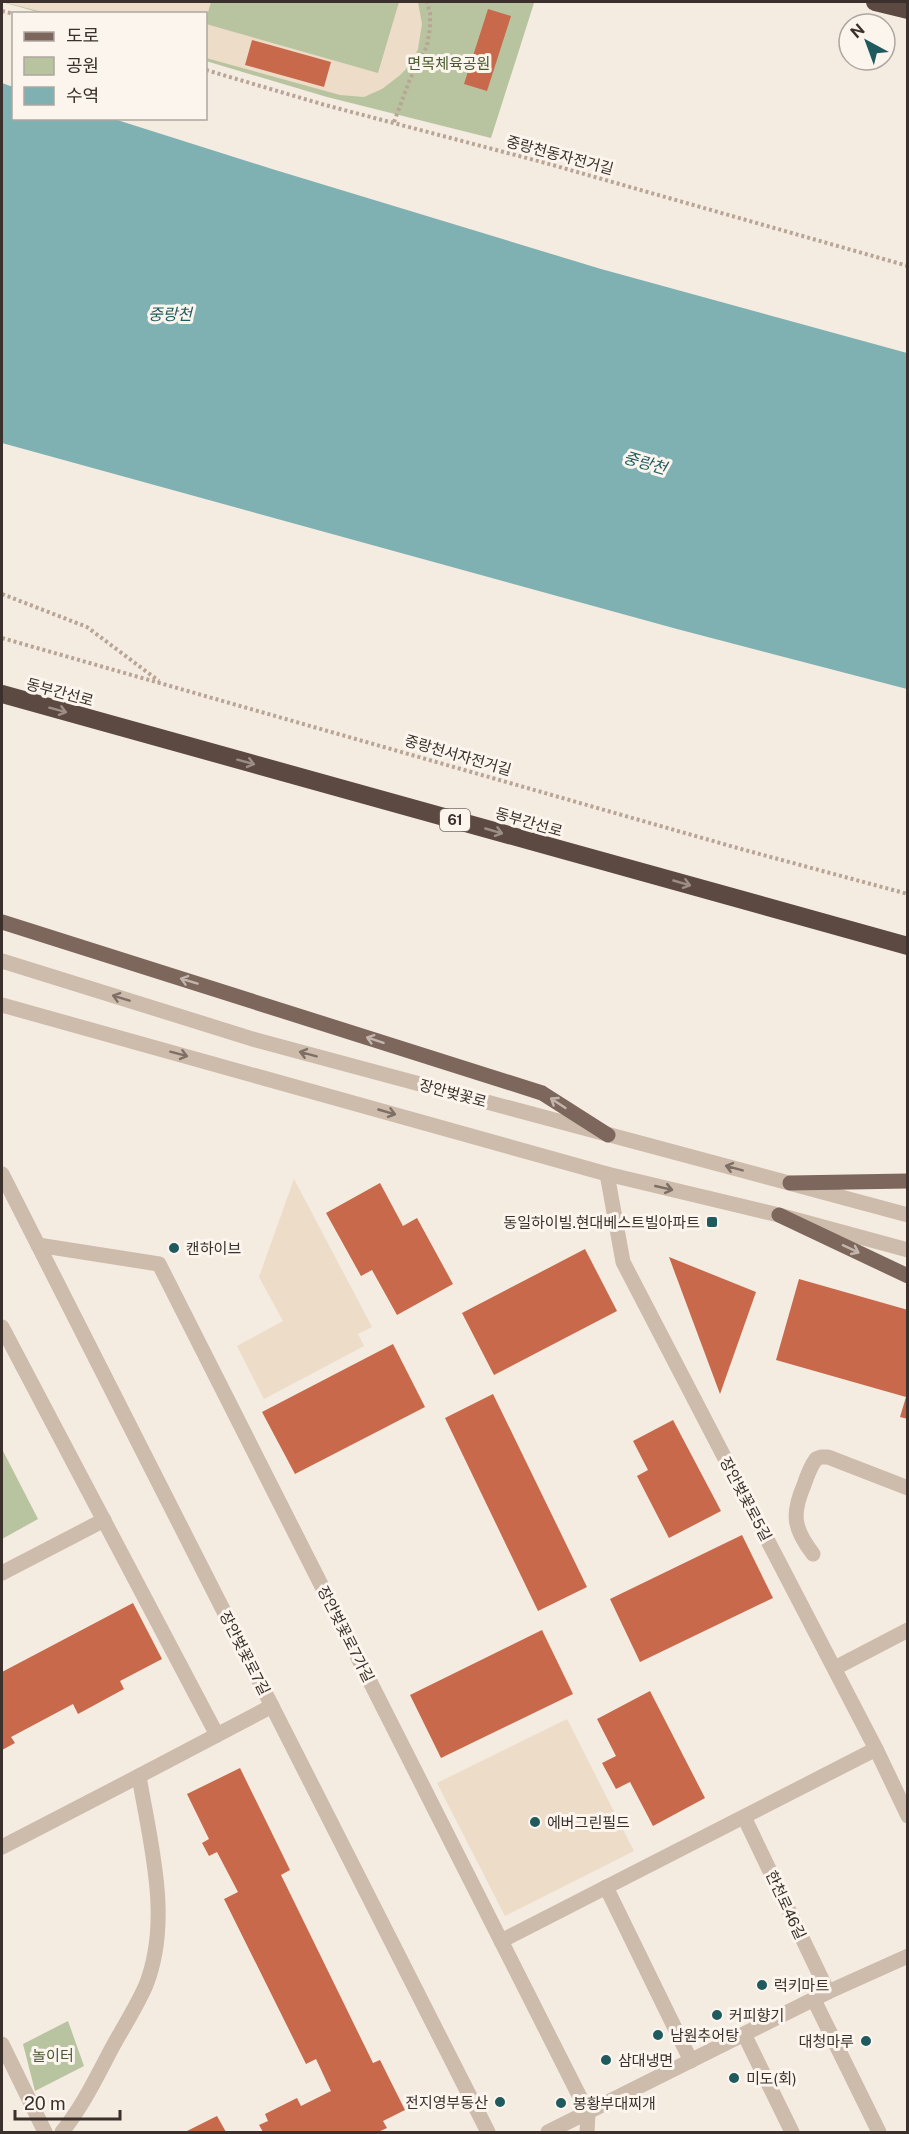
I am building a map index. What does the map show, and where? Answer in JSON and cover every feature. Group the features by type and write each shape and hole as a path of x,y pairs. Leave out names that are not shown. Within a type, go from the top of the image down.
{"highway":[{"path":"875,2 908,10"},
{"name":"동부간선로","path":"2,694 908,946"}],"main road":[{"path":"2,922 542,1093 608,1135"},
{"path":"790,1184 908,1181"},
{"path":"779,1215 908,1276"}],"street":[{"name":"장안벚꽃로","path":"2,961 256,1040 908,1215"},
{"path":"2,1005 607,1174 779,1215 908,1250"},
{"name":"장안벚꽃로7길","path":"2,1174 488,2133"},
{"name":"장안벚꽃로5길","path":"607,1174 623,1262 835,1668 908,1816"},
{"name":"장안벚꽃로7가길","path":"38,1245 159,1264 588,2113"},
{"path":"2,1327 217,1735"},
{"path":"813,1554 804,1542 795,1521 798,1498 816,1460 828,1457 908,1488"},
{"path":"2,1573 104,1520"},
{"path":"835,1668 908,1630"},
{"path":"2,1847 272,1706"},
{"path":"501,1941 876,1749"},
{"path":"62,2133 77,2113 146,1984 154,1953 158,1920 157,1884 139,1776"},
{"name":"한천로46길","path":"744,1817 879,2133"},
{"path":"606,1887 691,2061"},
{"path":"548,2133 821,1996 908,1956"},
{"path":"744,2034 792,2133"},
{"path":"2,2044 45,2133"},
{"path":"587,2133 588,2113"}],"path":[{"path":"393,122 410,79 427,46 430,13 427,2"},
{"name":"중랑천동자전거길","path":"207,70 908,266"},
{"path":"2,594 87,627 162,683"},
{"name":"중랑천서자전거길","path":"2,638 729,846 908,894"}],"green space":[{"name":"면목체육공원","path":"2,2 534,3 491,138 327,97 207,61 207,12 37,12"},
{"path":"2,1449 38,1519 2,1539"},
{"name":"놀이터","path":"68,2021 84,2066 35,2091 23,2044"}],"shaded area":[{"path":"3,2 211,2 207,16 207,12 42,12"},
{"path":"399,2 418,2 422,24 418,49 411,64 382,89 364,97 340,95 207,58 207,24 378,73"},
{"path":"294,1179 372,1327 358,1334 364,1346 264,1399 237,1346 283,1321 259,1277"},
{"path":"567,1719 634,1851 505,1916 437,1783"}],"water":[{"name":"중랑천","path":"2,83 12,87 12,120 117,120 601,269 907,353 907,689 677,629 2,443"}],"building":[{"path":"488,9 511,16 487,91 464,84"},
{"path":"252,40 331,62 324,87 245,65"},
{"path":"380,1183 403,1226 417,1218 453,1284 397,1315 372,1270 361,1276 326,1213"},
{"path":"585,1249 617,1311 494,1375 462,1313"},
{"path":"669,1257 756,1292 720,1394"},
{"path":"799,1279 908,1310 908,1419 900,1417 906,1397 776,1360"},
{"path":"393,1344 425,1407 295,1474 262,1412"},
{"path":"493,1394 587,1587 538,1611 445,1418"},
{"path":"673,1420 721,1511 669,1538 637,1476 648,1470 633,1441"},
{"path":"742,1535 773,1598 640,1662 610,1599"},
{"path":"133,1603 162,1659 120,1681 124,1689 78,1714 73,1704 11,1737 15,1743 2,1750 2,1672"},
{"path":"542,1630 573,1694 441,1758 410,1695"},
{"path":"650,1691 705,1798 653,1826 630,1782 616,1789 602,1763 616,1756 597,1719"},
{"path":"240,1768 290,1870 281,1875 373,2063 380,2060 405,2110 383,2121 387,2128 378,2132 263,2132 259,2125 268,2121 265,2114 297,2098 301,2106 331,2091 316,2059 306,2064 224,1899 238,1892 217,1852 209,1856 202,1843 209,1839 187,1794"},
{"path":"217,2116 226,2132 185,2132"}],"place":[{"name":"동일하이빌.현대베스트빌아파트","path":"712,1222"},
{"name":"캔하이브","path":"174,1248"},
{"name":"에버그린필드","path":"535,1822"},
{"name":"럭키마트","path":"762,1985"},
{"name":"커피향기","path":"717,2015"},
{"name":"남원추어탕","path":"658,2035"},
{"name":"대청마루","path":"866,2041"},
{"name":"삼대냉면","path":"606,2060"},
{"name":"미도(회)","path":"734,2078"},
{"name":"전지영부동산","path":"500,2102"},
{"name":"봉황부대찌개","path":"561,2103"}]}
